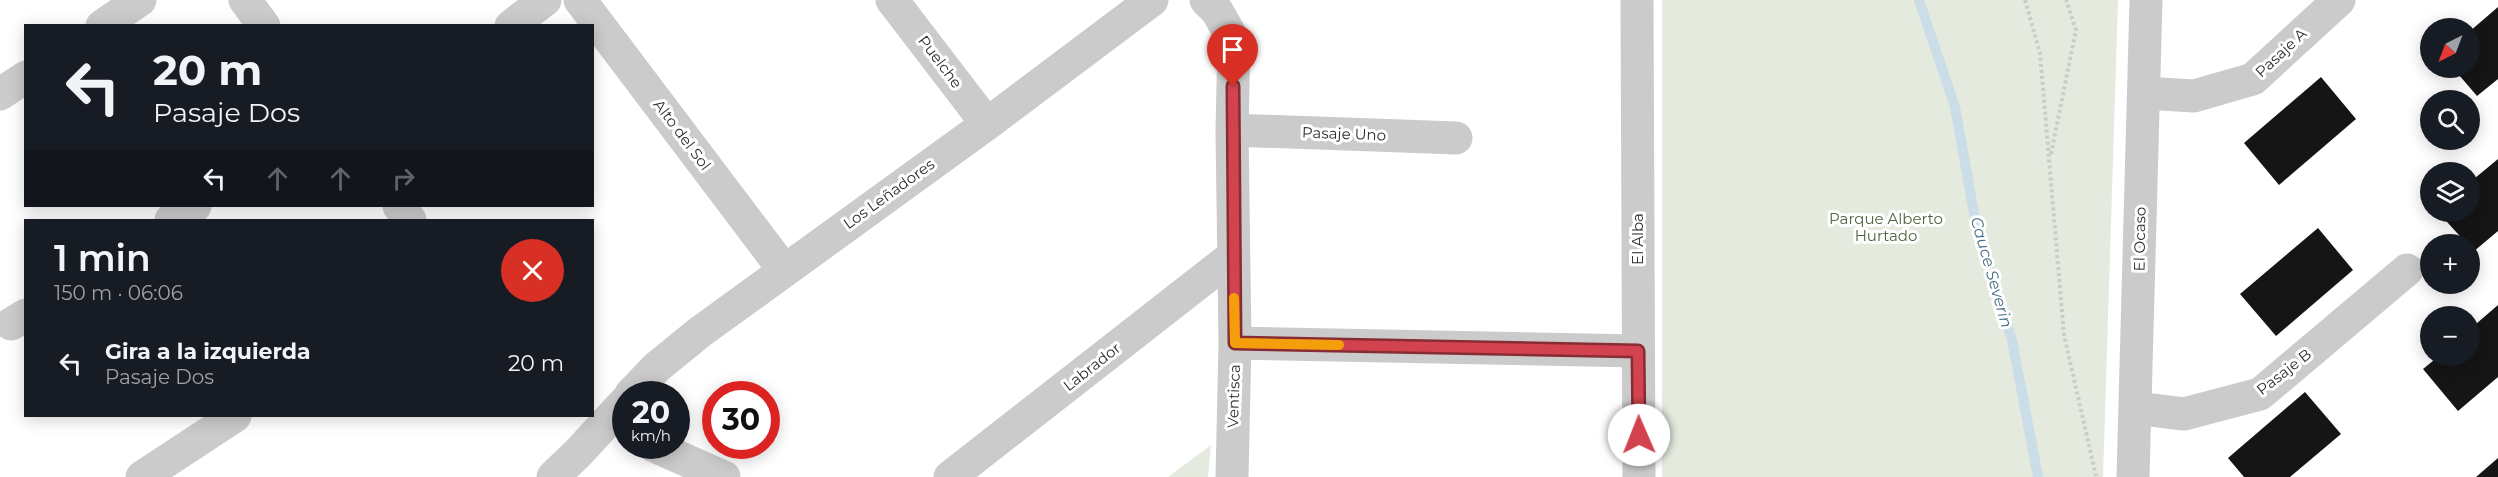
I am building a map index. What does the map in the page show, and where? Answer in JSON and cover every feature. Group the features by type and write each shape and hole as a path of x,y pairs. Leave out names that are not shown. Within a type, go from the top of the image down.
{"street":[{"path":"105,24 140,0"},
{"path":"245,0 263,24"},
{"path":"514,24 545,0"},
{"name":"Alto del Sol","path":"580,0 784,270"},
{"name":"Puelche","path":"892,0 987,124"},
{"name":"Los Leñadores","path":"644,381 700,332 987,124 1152,0"},
{"name":"Ventisca","path":"1206,0 1217,11 1234,41 1232,130 1235,343 1232,477"},
{"name":"El Alba","path":"1637,0 1639,477"},
{"name":"El Ocaso","path":"2133,477 2146,0"},
{"name":"Pasaje A","path":"2144,93 2194,96 2253,80 2339,0"},
{"path":"0,94 24,78"},
{"name":"Pasaje Uno","path":"1232,130 1456,138"},
{"path":"173,219 193,207"},
{"path":"400,207 409,219"},
{"name":"Labrador","path":"950,477 1233,256"},
{"name":"Pasaje B","path":"2135,408 2184,414 2260,394 2407,270"},
{"path":"1235,343 1638,351"},
{"path":"143,477 233,417"},
{"path":"553,477 612,417"},
{"path":"683,459 724,477"}],"path":[{"path":"2025,0 2040,52 2064,335 2097,477"},
{"path":"2049,160 2076,30 2066,0"}],"green space":[{"name":"Parque Alberto Hurtado","path":"1662,0 2118,0 2103,477 1662,477"},
{"path":"1211,445 1208,477 1168,477"}],"building":[{"path":"2498,7 2498,79 2480,94 2480,90 2472,90 2462,78 2480,78 2480,23"},
{"path":"2321,77 2356,119 2279,185 2244,143"},
{"path":"2498,159 2498,231 2480,246 2480,234 2458,234 2447,222 2480,222 2480,174"},
{"path":"2318,228 2353,270 2276,336 2240,294"},
{"path":"2498,305 2498,377 2458,411 2423,369 2427,366 2480,366 2480,321"},
{"path":"2305,392 2341,434 2290,477 2244,477 2228,458"},
{"path":"2498,458 2498,477 2476,477"}],"waterway":[{"name":"Cauce Severin","path":"1919,0 1955,107 1977,230 2012,340 2038,477"}],"slow traffic":[{"path":"1234,298 1235,343 1339,345"}],"route":[{"path":"1233,86 1235,343 1638,351 1639,435"}]}
